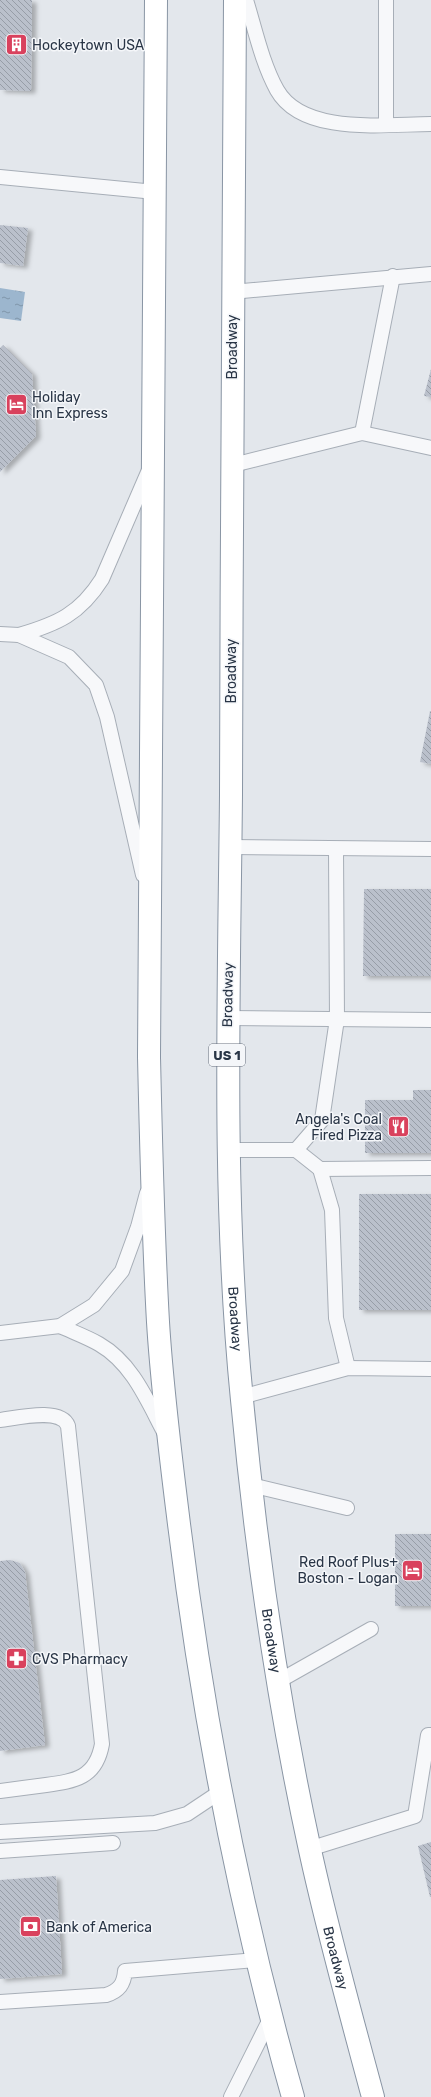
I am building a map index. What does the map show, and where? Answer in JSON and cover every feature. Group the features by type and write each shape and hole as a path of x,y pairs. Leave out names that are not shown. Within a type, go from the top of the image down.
{"highway":[{"path":"156,0 149,1057 151,1175 158,1322 169,1440 187,1590 203,1695 220,1792 257,1960 293,2097"},
{"name":"Broadway","path":"235,0 232,292 233,465 230,848 227,1018 228,1150 235,1314 241,1397 251,1485 279,1681 309,1849 338,1968 373,2097"}],"lane":[{"path":"246,0 266,64 277,90 288,104 309,117 330,122 431,124"},
{"path":"386,0 386,124"},
{"path":"0,177 155,192"},
{"path":"232,292 393,276 431,274"},
{"path":"362,433 393,276"},
{"path":"233,465 362,433 431,448"},
{"path":"19,635 71,615 93,594 102,579 154,461"},
{"path":"0,634 19,635 69,657 87,674 101,694 151,910"},
{"path":"230,848 431,849"},
{"path":"296,1150 322,1120 337,1019 336,849"},
{"path":"227,1018 431,1020"},
{"path":"228,1150 296,1150 320,1168 431,1168"},
{"path":"320,1168 332,1210 336,1318 348,1368"},
{"path":"0,1333 60,1326 94,1305 122,1271 138,1227 151,1175"},
{"path":"60,1326 99,1344 128,1369 169,1440"},
{"path":"241,1397 348,1368 431,1369"},
{"path":"0,1420 57,1415 65,1421 69,1430 102,1738 101,1751 91,1770 73,1781 0,1791"},
{"path":"251,1485 347,1508"},
{"path":"279,1681 371,1629"},
{"path":"309,1849 415,1816 428,1735 431,1735"},
{"path":"0,1832 155,1823 187,1814 220,1792"},
{"path":"0,1851 114,1843"},
{"path":"0,2002 106,1995 120,1988 125,1978 125,1971 257,1960"},
{"path":"231,2097 271,2017"}],"water":[{"path":"0,288 25,292 21,321 0,318"}],"building":[{"name":"Hockeytown USA","path":"0,0 32,0 31,91 0,90"},
{"path":"0,225 28,228 23,266 0,263"},
{"name":"Holiday Inn Express","path":"3,345 32,374 36,436 0,472 0,348"},
{"path":"431,369 431,397 424,396"},
{"path":"431,711 431,764 420,762"},
{"path":"364,889 431,889 431,976 363,976"},
{"name":"Angela's Coal Fired Pizza","path":"413,1090 431,1090 431,1153 365,1153 365,1100 413,1100"},
{"path":"359,1194 431,1194 431,1310 359,1310"},
{"name":"Red Roof Plus+ Boston - Logan","path":"395,1534 431,1534 431,1606 395,1606"},
{"name":"CVS Pharmacy","path":"10,1560 20,1563 25,1572 45,1745 0,1751 0,1561"},
{"path":"431,1842 431,1897 430,1897 418,1846"},
{"name":"Bank of America","path":"56,1876 62,1974 0,1979 0,1880"}],"place":[{"name":"Hockeytown USA","path":"16,45"},
{"name":"Holiday Inn Express","path":"17,405"},
{"name":"Angela's Coal Fired Pizza","path":"398,1127"},
{"name":"Red Roof Plus+ Boston - Logan","path":"413,1570"},
{"name":"CVS Pharmacy","path":"17,1659"},
{"name":"Bank of America","path":"30,1927"}]}
